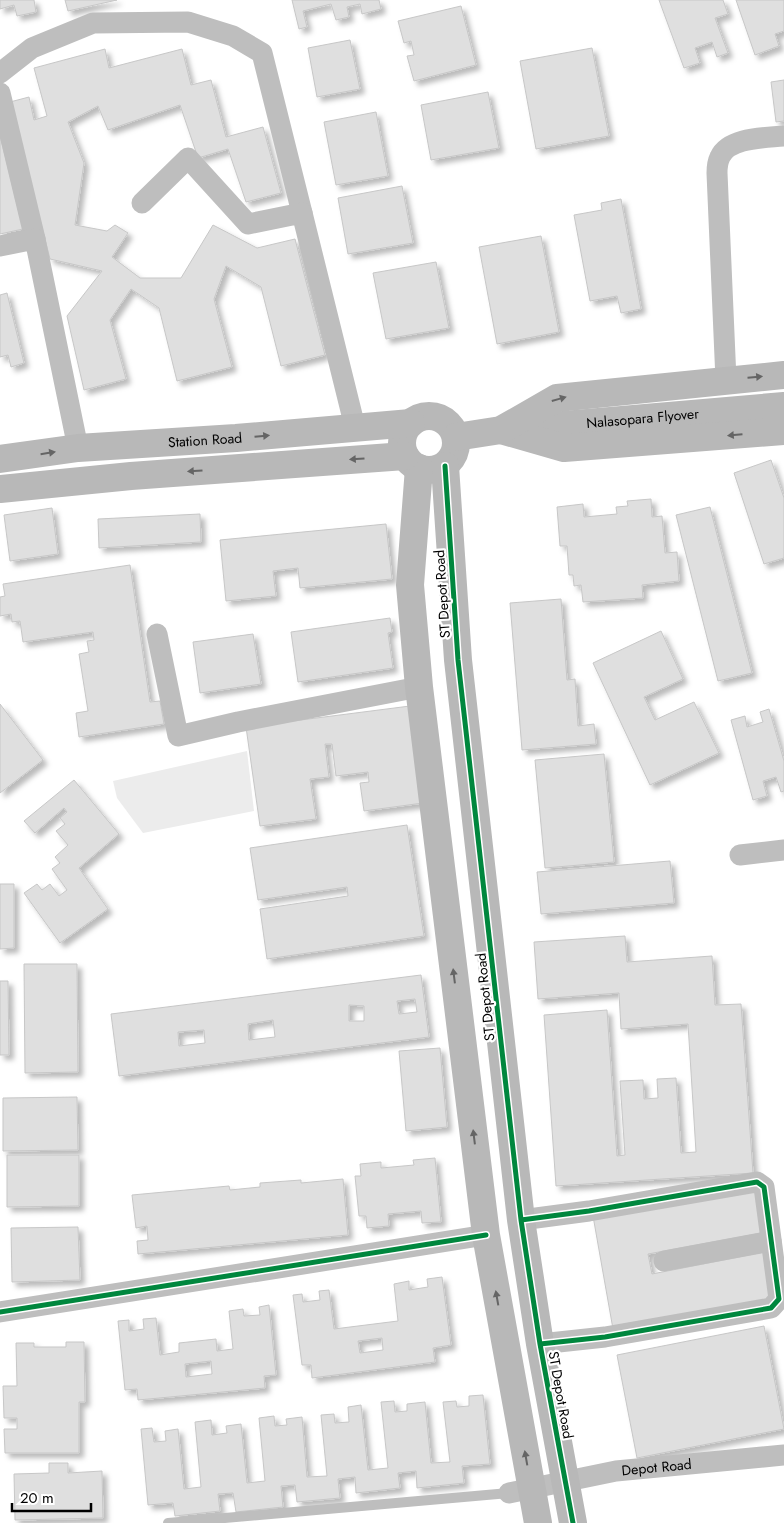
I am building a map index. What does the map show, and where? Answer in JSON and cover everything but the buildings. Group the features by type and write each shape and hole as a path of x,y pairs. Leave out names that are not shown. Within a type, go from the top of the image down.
{"street":[{"path":"0,73 32,48 93,23 188,22 233,36 262,53 354,427"},
{"path":"0,93 35,239 78,448"},
{"path":"726,380 716,172 720,156 730,146 748,140 784,136"},
{"path":"142,204 188,158 248,224 302,213"},
{"path":"0,246 35,239"},
{"path":"501,430 557,398 784,375"},
{"name":"Nalasopara Flyover","path":"456,437 501,430 784,406"},
{"path":"0,489 131,476 423,463 451,460 455,451 456,437 444,420 427,416 419,419 411,423 402,438 402,447 423,463"},
{"name":"Station Road","path":"0,459 78,448 236,438 411,423"},
{"path":"501,430 564,448 784,431"},
{"name":"ST Depot Road","path":"423,463 410,585 419,687 486,1235 520,1490 538,1523"},
{"name":"ST Depot Road","path":"423,463 458,660 522,1220 540,1344 573,1523"},
{"path":"157,634 178,736 238,722 419,687"},
{"path":"740,855 784,850"},
{"path":"522,1220 589,1211 757,1182 764,1187 779,1299 772,1308 604,1337 540,1344"},
{"path":"0,1312 486,1235"},
{"path":"664,1261 771,1241"},
{"name":"Depot Road","path":"520,1490 565,1483 616,1471 784,1455"}],"lane":[{"path":"168,1523 520,1490"}],"shaded area":[{"path":"247,751 254,811 143,833 117,798 113,781"}],"cycle path":[{"path":"445,466 458,660 521,1220 540,1344 573,1523"},
{"path":"521,1220 589,1211 757,1182 764,1187 779,1299 771,1308 605,1337 540,1344"},
{"path":"0,1312 486,1235"}]}
